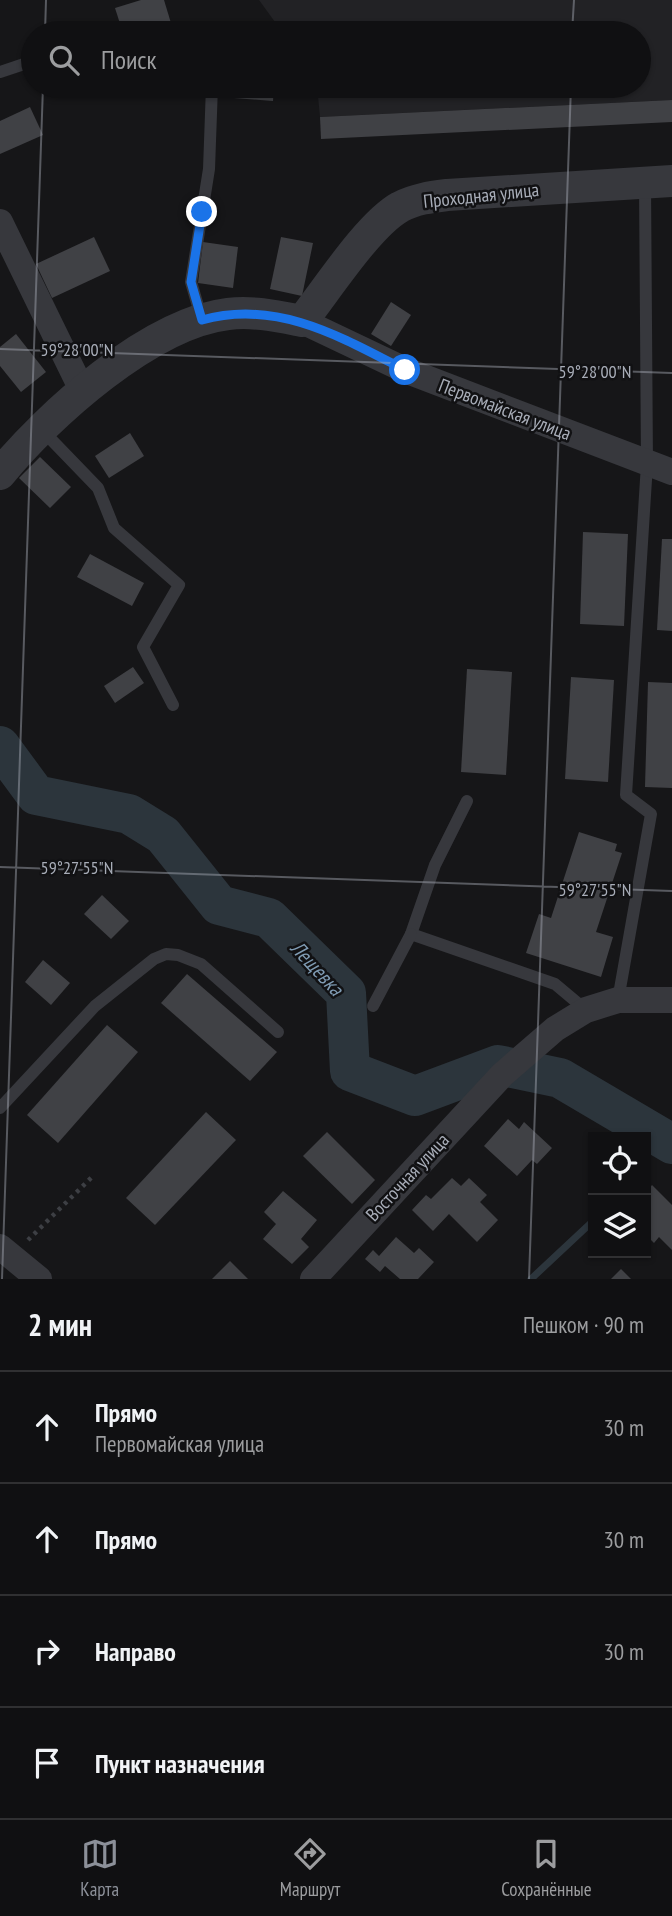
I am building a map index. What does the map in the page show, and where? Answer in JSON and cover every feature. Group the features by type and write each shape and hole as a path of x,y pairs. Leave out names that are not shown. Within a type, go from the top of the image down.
{"street":[{"name":"Проходная улица","path":"302,321 383,220 410,203 447,195 659,181"},
{"path":"0,222 82,390"},
{"path":"0,474 82,390 130,357 179,329 228,314 260,313 302,321"},
{"name":"Первомайская улица","path":"302,321 405,370 672,472"},
{"path":"586,1010 618,1000 672,1000"},
{"name":"Восточная улица","path":"313,1279 502,1075 555,1029 586,1010"},
{"path":"10,1254 39,1279"}],"lane":[{"path":"0,72 21,65"},
{"path":"202,320 191,282 209,169 212,98"},
{"path":"618,1000 651,814 626,795 647,464 659,181"},
{"path":"42,429 98,488 114,528 179,586 143,646 173,705"},
{"path":"373,1006 411,934 435,865 467,801"},
{"path":"411,934 555,984 586,1010"},
{"path":"0,1108 95,1006 154,959 166,954 189,958 201,964 278,1032"}],"path":[{"path":"10,1254 93,1175"}],"shaded area":[{"path":"259,0 672,0 672,100 320,117 318,98 651,98 651,21 274,21"}],"building":[{"path":"141,0 164,0 170,21 119,21 115,8"},
{"path":"234,98 273,98 273,101"},
{"path":"672,100 672,122 321,139 320,117"},
{"path":"30,107 43,135 0,154 0,121"},
{"path":"94,237 110,271 52,298 36,264"},
{"path":"281,237 313,243 302,296 270,289"},
{"path":"203,242 238,247 233,288 198,283"},
{"path":"391,302 411,315 391,346 371,334"},
{"path":"16,334 46,372 21,392 0,366 0,347"},
{"path":"130,433 144,456 109,478 95,456"},
{"path":"40,457 71,487 50,508 19,478"},
{"path":"583,532 628,534 624,626 580,624"},
{"path":"662,539 672,539 672,631 657,630"},
{"path":"90,554 144,583 132,606 77,577"},
{"path":"133,667 144,683 115,703 104,686"},
{"path":"467,669 512,672 506,775 461,772"},
{"path":"571,677 614,680 608,782 565,779"},
{"path":"648,682 672,683 672,788 645,787"},
{"path":"579,832 617,844 615,851 622,853 596,932 613,937 601,977 526,953 539,914 551,918"},
{"path":"102,895 129,921 111,939 84,914"},
{"path":"43,960 70,983 51,1005 25,982"},
{"path":"187,974 277,1052 250,1081 161,1003"},
{"path":"107,1025 138,1052 58,1143 27,1115"},
{"path":"206,1112 236,1140 155,1225 126,1198"},
{"path":"508,1119 519,1129 524,1122 552,1148 537,1164 532,1160 517,1176 484,1146"},
{"path":"327,1132 375,1180 352,1204 303,1156"},
{"path":"452,1178 461,1186 469,1178 487,1195 480,1202 498,1220 477,1242 449,1214 433,1231 412,1210 426,1195 431,1199"},
{"path":"651,1186 672,1205 672,1250 659,1237 654,1243 651,1240"},
{"path":"283,1191 317,1220 301,1239 309,1247 292,1264 263,1239 276,1224 264,1212"},
{"path":"396,1237 414,1253 419,1248 434,1262 418,1279 400,1279 385,1266 380,1272 365,1259 373,1250 379,1256"},
{"path":"230,1261 248,1279 212,1279"},
{"path":"621,1269 631,1279 611,1279"}],"waterway":[{"name":"Лещевка","path":"0,746 36,795 129,814 163,835 219,905 269,918 346,993 350,1071 415,1096 498,1065 560,1078 672,1144"},
{"name":"Лещевка","path":"531,1279 588,1226"}],"route":[{"path":"202,212 191,282 202,320 228,314 260,313 302,321 405,370"}]}
